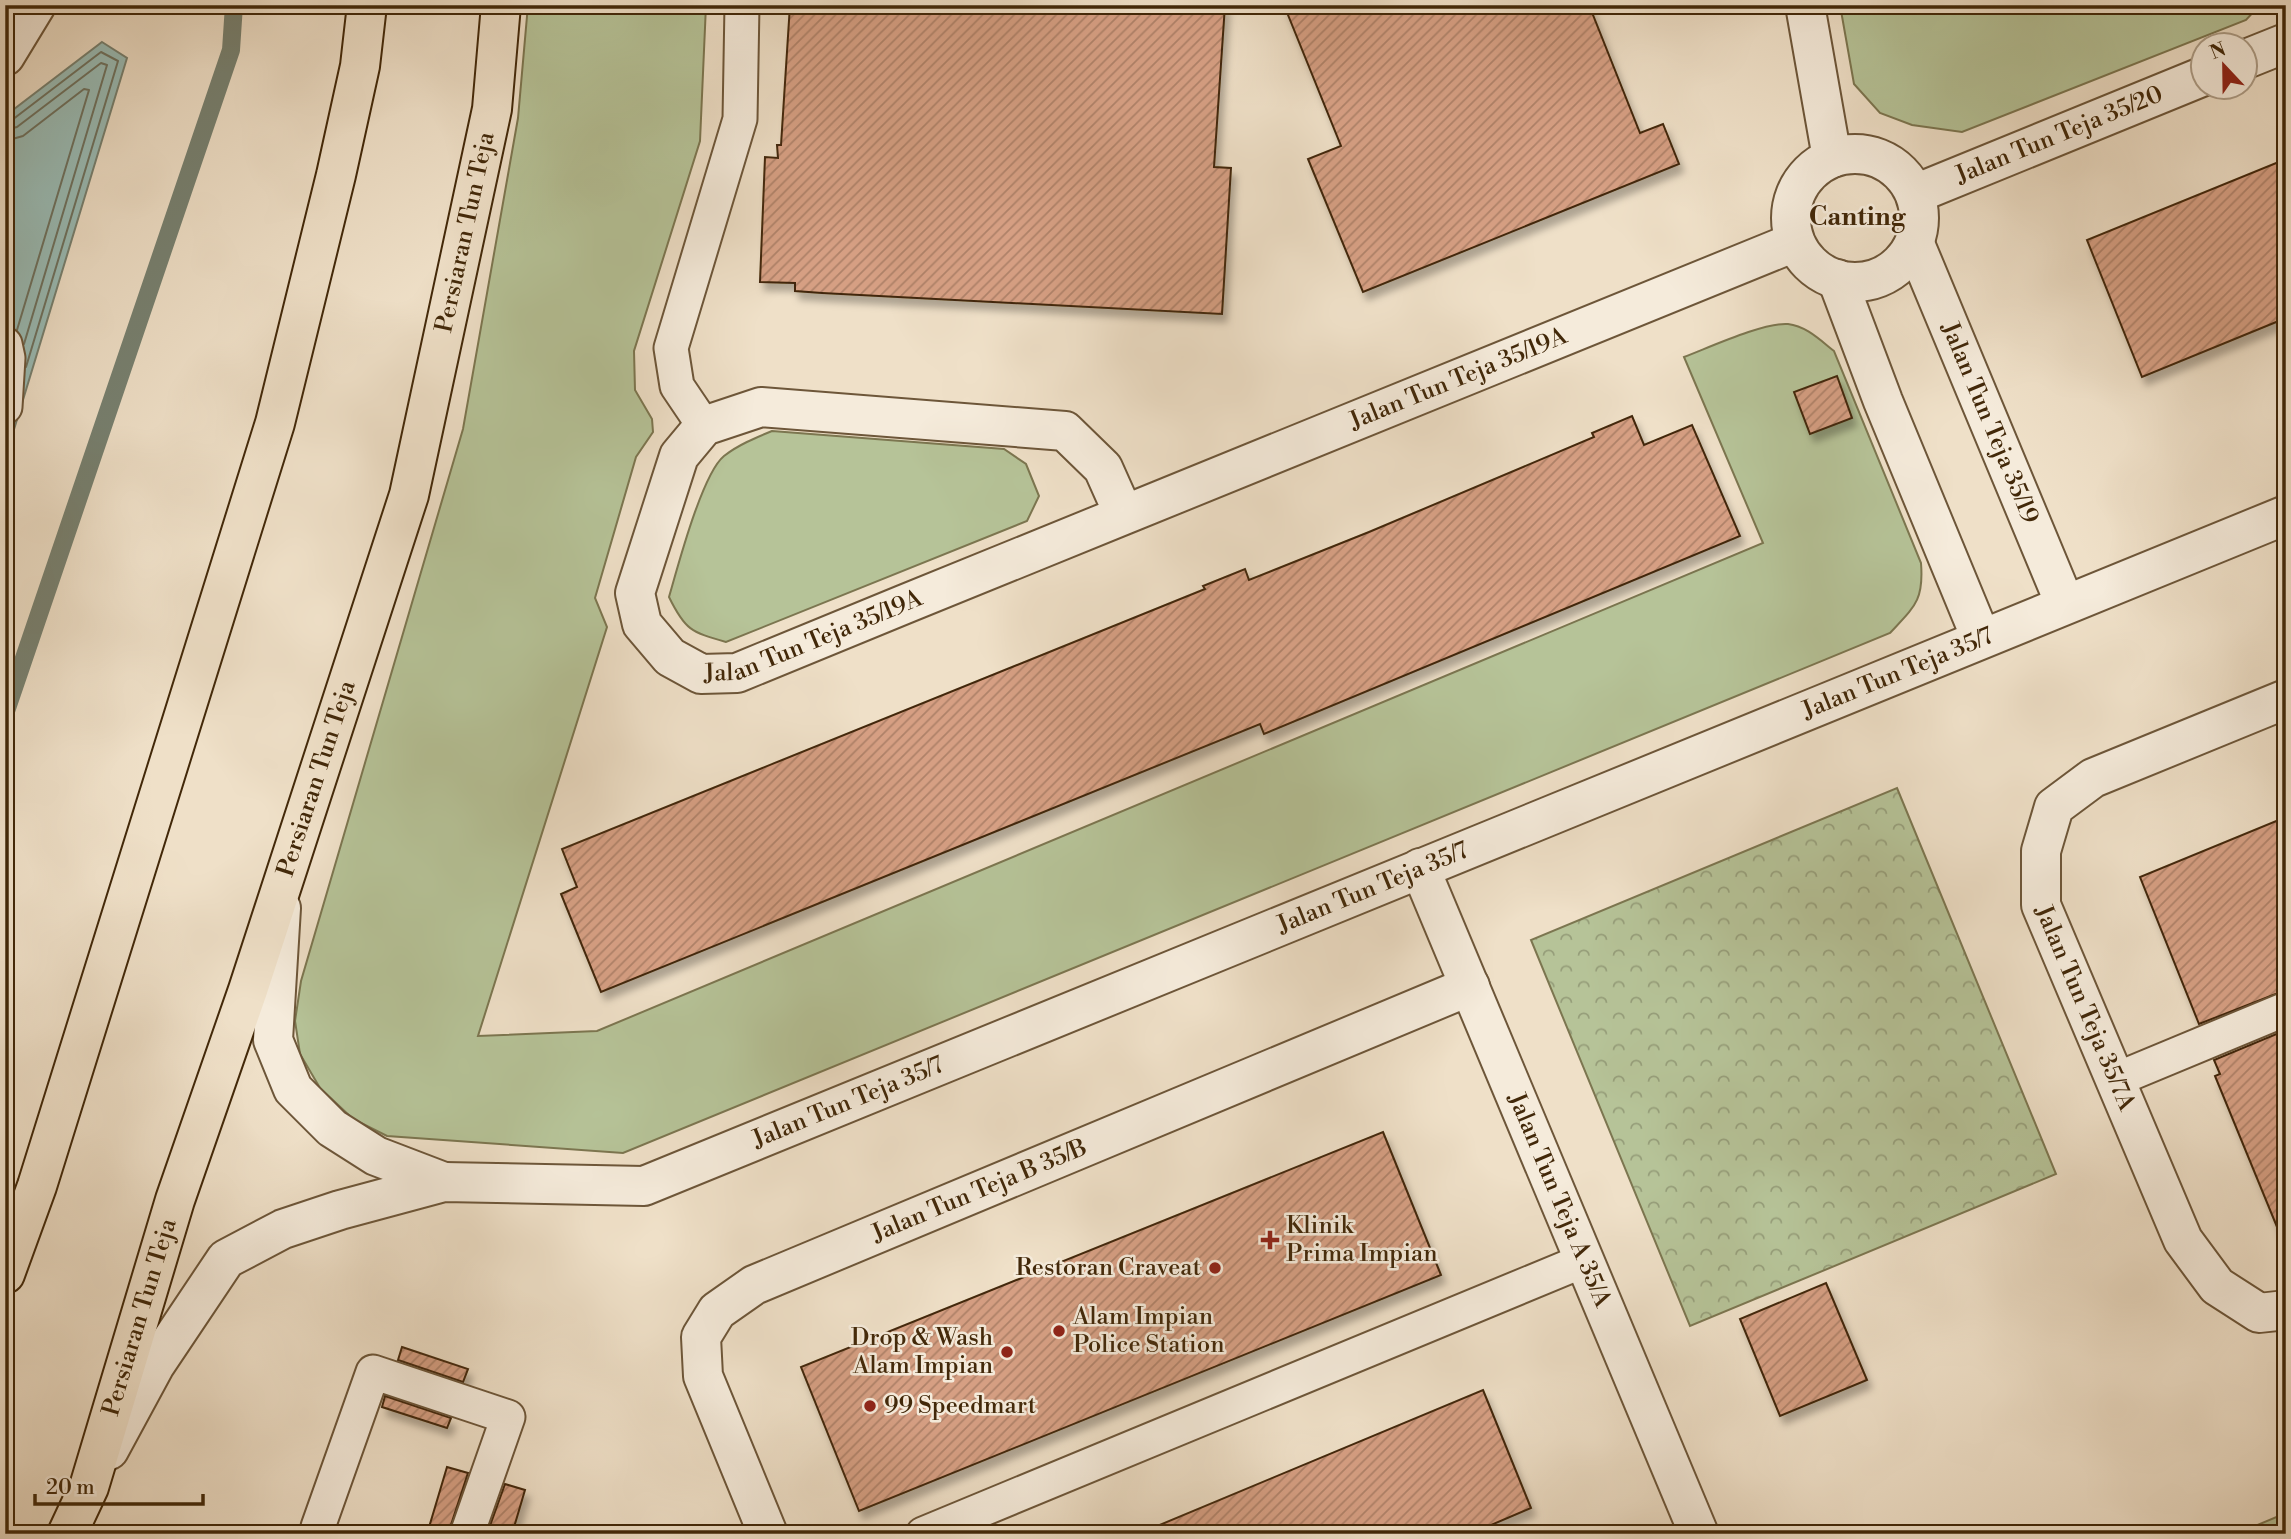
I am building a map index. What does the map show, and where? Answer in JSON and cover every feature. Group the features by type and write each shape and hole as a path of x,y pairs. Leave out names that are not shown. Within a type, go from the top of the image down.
{"main road":[{"path":"5,1275 37,1186 275,423 351,107 360,66 367,5"},
{"name":"Persiaran Tun Teja","path":"67,1534 89,1487 175,1200 244,1003 409,495 492,109 501,5"}],"street":[{"path":"5,56 36,5"},
{"path":"1805,5 1832,158"},
{"path":"2260,53 2286,43"},
{"name":"Jalan Tun Teja 35/20","path":"1915,194 2190,81"},
{"path":"1857,154 1881,159 1896,167 1915,194 1919,219 1914,244 1893,270 1878,278 1861,282 1836,279 1814,268 1795,242 1791,207 1796,191 1817,166 1832,158 1857,154"},
{"name":"Jalan Tun Teja 35/19A","path":"704,426 679,456 635,593 642,624 670,657 701,674 737,673 1795,242"},
{"name":"Jalan Tun Teja 35/19","path":"1914,244 2065,604"},
{"path":"1836,279 1883,401 1982,638"},
{"path":"704,426 761,407 1065,432 1103,468 1124,515"},
{"name":"Jalan Tun Teja 35/7","path":"444,1182 644,1186 2286,515"},
{"name":"Jalan Tun Teja 35/7A","path":"2286,699 2093,778 2054,807 2041,851 2041,905 2183,1240 2217,1286 2259,1313 2286,1310"},
{"name":"Jalan Tun Teja A 35/A","path":"1420,868 1699,1534"},
{"path":"283,877 273,1040 293,1089 332,1128 376,1156 444,1182"},
{"name":"Jalan Tun Teja B 35/B","path":"768,1534 704,1376 701,1337 717,1311 754,1286 1470,986"},
{"path":"89,1487 155,1365 226,1259 283,1229 340,1210 444,1182"}],"lane":[{"path":"704,426 677,386 671,348 740,119 742,5"},
{"path":"5,344 8,358 5,407"},
{"path":"2115,1080 2286,1009"},
{"path":"923,1534 1585,1260"},
{"path":"324,1531 373,1372 508,1417 467,1534"}],"green space":[{"path":"528,5 706,5 700,141 634,351 635,390 652,419 653,432 636,457 595,598 607,627 478,1036 597,1031 1763,543 1684,357 1751,331 1778,324 1795,325 1834,351 1921,563 1919,595 1911,609 1890,633 623,1153 387,1136 353,1119 320,1088 300,1054 295,1021 301,981 463,429 518,118"},
{"path":"1840,5 2257,5 2246,20 2216,32 2190,32 2190,42 1962,132 1912,125 1880,113 1854,84"},
{"path":"772,431 1004,449 1026,464 1039,496 1027,521 726,642 690,628 680,617 669,597 699,500 716,466 735,448"},
{"path":"1897,788 2056,1174 1690,1326 1531,940"},
{"path":"2286,1513 2286,1534 2236,1534"}],"water":[{"path":"102,42 127,58 5,459 5,116"}],"building":[{"path":"790,5 1225,5 1214,167 1231,168 1222,314 822,293 795,291 795,283 760,282 765,157 778,158 777,145 781,145"},
{"path":"1284,5 1589,5 1640,133 1663,124 1679,164 1363,292 1308,159 1341,146"},
{"path":"2286,159 2286,318 2142,377 2087,240"},
{"path":"1837,376 1852,418 1810,434 1794,392"},
{"path":"1632,416 1644,445 1692,425 1740,536 1264,734 1260,724 601,992 561,894 577,887 562,849 1205,589 1203,586 1245,569 1249,580 1369,532 1594,437 1592,433"},
{"path":"2286,817 2286,990 2199,1024 2140,877"},
{"path":"2286,1030 2284,1244 2215,1076 2220,1074 2214,1060"},
{"path":"1383,1132 1441,1275 859,1511 801,1367"},
{"path":"1826,1283 1867,1380 1780,1416 1740,1319"},
{"path":"402,1347 468,1369 463,1382 398,1360"},
{"path":"1483,1390 1531,1508 1470,1534 1138,1534"},
{"path":"385,1396 451,1418 447,1428 382,1407"},
{"path":"447,1467 468,1473 448,1534 427,1534"},
{"path":"505,1484 525,1490 512,1534 487,1534"}],"waterway":[{"path":"5,714 231,50 234,5"}],"place":[{"name":"Klinik Prima Impian","path":"1270,1240"},
{"name":"Restoran Craveat","path":"1215,1268"},
{"name":"Alam Impian Police Station","path":"1059,1331"},
{"name":"Drop & Wash Alam Impian","path":"1007,1352"},
{"name":"99 Speedmart","path":"870,1406"}],"district":[{"name":"Canting","path":"1857,217"}]}
